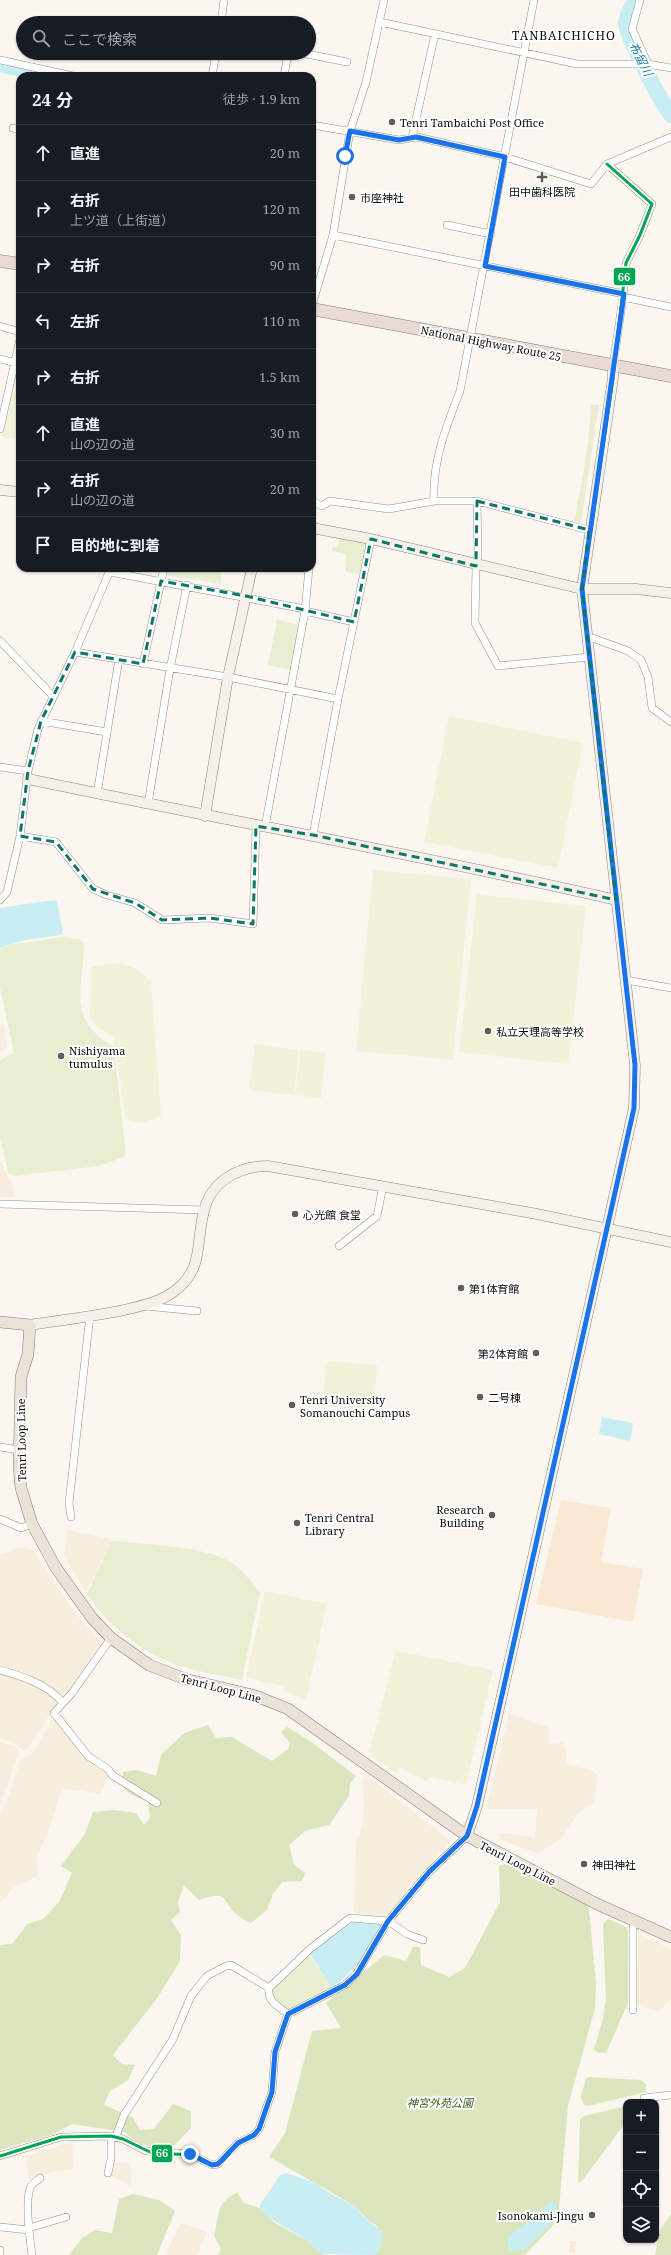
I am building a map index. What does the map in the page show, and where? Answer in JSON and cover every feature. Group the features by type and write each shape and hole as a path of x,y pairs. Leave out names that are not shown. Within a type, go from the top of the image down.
{"highway":[{"path":"0,261 16,263"},
{"name":"National Highway Route 25","path":"316,310 671,376"}],"main road":[{"path":"0,1322 30,1325"},
{"name":"Tenri Loop Line","path":"30,1325 28,1354 21,1377 19,1450 21,1488 32,1524 40,1542 92,1618 112,1638 149,1665 166,1673 256,1696 288,1709 467,1836 597,1904 671,1937"}],"street":[{"path":"222,16 224,0"},
{"path":"316,292 333,235 350,131 366,82 384,0"},
{"path":"434,501 435,466 440,447 460,391 468,338 485,266 534,0"},
{"path":"640,0 632,29 644,64"},
{"path":"380,22 523,54 577,64 644,64 671,68"},
{"path":"412,137 435,34"},
{"path":"316,56 347,62"},
{"path":"0,60 55,72"},
{"path":"213,72 215,60"},
{"path":"285,72 287,60"},
{"path":"316,126 399,140 416,137 505,157 590,184 607,164 671,137"},
{"path":"0,2156 61,2137 114,2136 130,2142 146,2151 160,2154 190,2154 212,2165 223,2161 238,2143 250,2137 259,2129 274,2083 272,2070 275,2052 288,2014 345,1985 366,1961 388,1921 429,1872 467,1836 477,1806 605,1228 634,1108 635,1065 582,589 589,530 604,443 613,366 624,296 626,263 640,235 652,204 607,164"},
{"path":"447,225 491,234"},
{"path":"333,235 485,266 671,307"},
{"path":"0,326 16,331"},
{"path":"0,359 16,363"},
{"path":"0,429 1,419 16,370"},
{"path":"0,490 16,492"},
{"path":"316,503 322,506 330,501 389,510 434,501 477,501 589,530"},
{"path":"477,501 478,556 476,566 475,623 498,666 589,657"},
{"path":"316,529 371,540 476,566 582,589 636,589 671,593"},
{"path":"313,835 338,699 371,540"},
{"path":"0,900 6,892 20,836 28,775 41,722 75,652 110,572"},
{"path":"120,572 246,596 354,622"},
{"path":"143,664 163,572"},
{"path":"205,816 228,677 251,572"},
{"path":"20,836 56,842 93,889 135,904 162,920 210,918 253,924 260,826 290,689 305,610 309,572"},
{"path":"148,804 170,669 187,585"},
{"path":"587,636 628,651 641,660 648,677 652,708 671,722"},
{"path":"0,641 53,696"},
{"path":"75,652 170,669 228,677 338,699"},
{"path":"97,794 119,659"},
{"path":"41,722 107,732"},
{"path":"0,767 97,794 205,816 313,835 616,900"},
{"path":"626,980 671,988"},
{"path":"30,1325 137,1306 159,1300 183,1284 193,1270 198,1256 204,1210 214,1190 224,1179 239,1170 255,1166 268,1166 383,1186 671,1242"},
{"path":"339,1246 377,1216 383,1186"},
{"path":"0,1204 204,1210"},
{"path":"137,1306 196,1311"},
{"path":"71,1517 69,1503 90,1315"},
{"path":"0,1447 19,1450"},
{"path":"0,1519 21,1528 32,1524"},
{"path":"112,1638 80,1683 54,1713 88,1756 108,1769 112,1775 157,1803"},
{"path":"0,1670 45,1687 54,1692 62,1702"},
{"path":"288,2014 271,2001 268,1996 268,1988 310,1950 350,1918 388,1921 407,1934 423,1940"},
{"path":"633,2010 632,1928 635,1920"},
{"path":"108,2173 114,2136 124,2115 173,2039 186,2006 200,1983 217,1970 231,1965 268,1988"},
{"path":"644,2098 671,2096"},
{"path":"32,2255 29,2229 29,2191 32,2184 40,2178"},
{"path":"0,2227 29,2229 66,2217"},
{"path":"0,2250 0,2255"}],"highlighted area":[{"path":"477,501 589,530 582,589 616,900 313,835 256,826 253,924 210,918 162,920 135,903 93,889 56,842 20,836 28,771 41,721 75,652 143,664 161,581 246,596 354,622 371,539 476,566"}],"shaded area":[{"path":"4,1024 7,1049 0,1051 0,1025"},
{"path":"0,1161 11,1181 15,1197 0,1197"},
{"path":"68,1530 112,1539 86,1593 64,1555"},
{"path":"21,1547 33,1550 75,1613 103,1644 93,1655 81,1677 63,1698 0,1668 0,1555"},
{"path":"0,1672 21,1679 48,1691 55,1697 55,1706 29,1747 23,1751 12,1741 0,1739"},
{"path":"509,1713 549,1728 549,1744 563,1742 566,1752 566,1764 592,1771 598,1775 593,1803 578,1813 561,1839 538,1853 501,1840 499,1834 505,1833 535,1838 537,1809 489,1809 487,1806"},
{"path":"53,1718 56,1719 82,1754 106,1771 108,1777 101,1794 62,1788 48,1832 37,1857 38,1876 15,1886 0,1903 0,1815 6,1804 20,1760 33,1753"},
{"path":"0,1742 16,1747 19,1752 0,1805"},
{"path":"365,1774 451,1841 416,1879 392,1912 384,1916 356,1914 354,1911 356,1840 362,1828 364,1804 362,1780"},
{"path":"638,1933 671,1949 671,1999 659,2011 636,2006"},
{"path":"72,2142 74,2169 53,2172 29,2179 25,2156"},
{"path":"116,2161 130,2164 132,2186 111,2176"},
{"path":"181,2223 207,2232 197,2255 168,2255 167,2251"}],"green space":[{"path":"12,391 16,392 16,439 2,437"},
{"path":"591,404 599,405 581,522 574,522 587,449"},
{"path":"340,535 369,541 363,575 345,571 346,554 332,551 333,547 337,547"},
{"path":"167,572 221,572 221,584 169,576"},
{"path":"277,620 299,625 291,670 268,665"},
{"path":"449,716 583,743 558,868 424,842"},
{"path":"373,870 471,879 453,1060 356,1051"},
{"path":"477,894 586,906 568,1064 459,1052"},
{"name":"Nishiyama tumulus","path":"63,937 80,939 84,944 80,990 83,1014 89,1026 99,1036 114,1047 126,1156 99,1166 14,1176 8,1173 0,1135 0,1060 14,1053 0,988 0,949 9,945"},
{"path":"118,963 135,968 151,981 161,1116 140,1123 126,1120 113,1036 98,1028 90,1017 91,967"},
{"path":"255,1044 299,1050 294,1095 249,1090"},
{"path":"301,1050 326,1053 321,1098 295,1095"},
{"path":"326,1361 377,1365 374,1409 323,1406"},
{"path":"116,1541 188,1549 216,1555 232,1563 249,1578 260,1592 242,1680 193,1670 164,1660 126,1637 104,1616 87,1594 111,1542"},
{"path":"265,1591 327,1604 306,1700 283,1691 283,1686 246,1678"},
{"path":"396,1651 493,1670 466,1785 430,1777 426,1781 400,1768 396,1773 376,1760 369,1752"},
{"path":"208,1725 216,1738 232,1737 272,1761 288,1749 290,1743 281,1732 287,1727 310,1741 356,1776 350,1784 349,1796 329,1825 305,1831 289,1845 294,1865 305,1873 302,1881 282,1882 273,1894 267,1910 251,1923 237,1915 220,1896 199,1900 184,1885 178,1902 180,1912 171,1920 181,1935 180,1961 158,1997 113,2055 122,2064 135,2065 128,2080 110,2091 104,2105 133,2117 140,2130 154,2129 173,2104 191,2111 191,2128 171,2149 151,2147 136,2141 124,2132 72,2124 52,2135 0,2150 0,1945 12,1944 27,1924 43,1919 59,1902 72,1873 61,1866 85,1834 93,1812 114,1810 136,1813 144,1825 150,1818 148,1802 130,1794 121,1784 123,1772 137,1770 156,1776 161,1755 184,1733"},
{"name":"神宮外苑公園","path":"509,1863 585,1901 589,1909 596,1983 595,2008 568,2106 558,2220 525,2255 376,2255 382,2242 377,2226 369,2221 355,2206 269,2157 285,2133 312,2031 341,2028 326,2003 384,1955 406,1961 413,1947 420,1947 421,1965 449,1977 465,1968 500,1902 499,1866"},
{"path":"608,1919 626,1927 628,1931 628,2003 606,2053 596,2052 594,2049 603,2019 606,1998 603,1924"},
{"path":"309,1955 333,1988 291,2010 271,1998 270,1992"},
{"path":"586,2078 641,2080 646,2084 646,2092 588,2106 584,2105 581,2097"},
{"path":"623,2107 623,2126 582,2181 578,2183 580,2119 584,2116"},
{"path":"237,2192 244,2203 260,2208 274,2222 307,2241 324,2255 218,2255 221,2248 214,2236 219,2211 225,2201"},
{"path":"133,2194 159,2200 175,2211 157,2255 69,2255 82,2238 95,2230 112,2233 119,2199"},
{"path":"671,2214 671,2255 655,2255 657,2243 659,2243 660,2230"}],"sand":[{"path":"561,1500 611,1508 601,1562 643,1569 633,1622 536,1604"},
{"path":"570,2241 576,2241 575,2253 569,2252"}],"water":[{"path":"54,900 57,901 63,933 60,935 25,940 0,948 0,908"},
{"path":"602,1417 633,1423 630,1441 599,1434"},
{"path":"360,1920 382,1923 359,1963 335,1987 331,1986 310,1954 348,1924"},
{"path":"286,2173 313,2182 333,2195 355,2206 363,2216 382,2232 382,2242 376,2255 322,2254 307,2241 265,2214 260,2208 260,2205 280,2175"},
{"path":"552,2201 557,2205 554,2221 525,2249 511,2251 508,2249 508,2237"}],"waterway":[{"name":"布留川","path":"636,0 626,19 628,30 645,69 671,115"},
{"path":"0,64 36,72"},
{"path":"369,198 403,205"}],"transit line":[{"name":"66","path":"0,2156 61,2137 111,2136 123,2139 152,2153 195,2155 212,2165 223,2161 238,2143 254,2135 259,2129 272,2092 275,2052 288,2014 345,1985 357,1973 388,1921 429,1872 467,1836 477,1806 634,1108 635,1065 582,589 613,378 626,263 640,235 652,204 607,164"}],"place":[{"name":"Tenri Tambaichi Post Office","path":"392,122"},
{"name":"田中歯科医院","path":"542,177"},
{"name":"市座神社","path":"352,197"},
{"name":"私立天理高等学校","path":"488,1031"},
{"name":"Nishiyama tumulus","path":"61,1056"},
{"name":"心光館 食堂","path":"295,1214"},
{"name":"第1体育館","path":"461,1288"},
{"name":"第2体育館","path":"536,1353"},
{"name":"二号棟","path":"480,1397"},
{"name":"Tenri University Somanouchi Campus","path":"292,1405"},
{"name":"Research Building","path":"492,1515"},
{"name":"Tenri Central Library","path":"297,1523"},
{"name":"神田神社","path":"584,1864"},
{"name":"Isonokami-Jingu","path":"592,2215"}],"district":[{"name":"TANBAICHICHO","path":"564,35"}],"route":[{"path":"190,2154 195,2155 212,2165 218,2164 223,2161 238,2143 254,2135 259,2129 272,2092 274,2083 272,2070 275,2052 279,2036 288,2014 345,1985 357,1974 366,1961 388,1921 429,1872 467,1836 477,1806 605,1228 634,1108 635,1065 582,589 589,530 604,443 613,378 613,366 624,294 485,266 505,157 416,137 399,140 350,131 345,156"}]}
